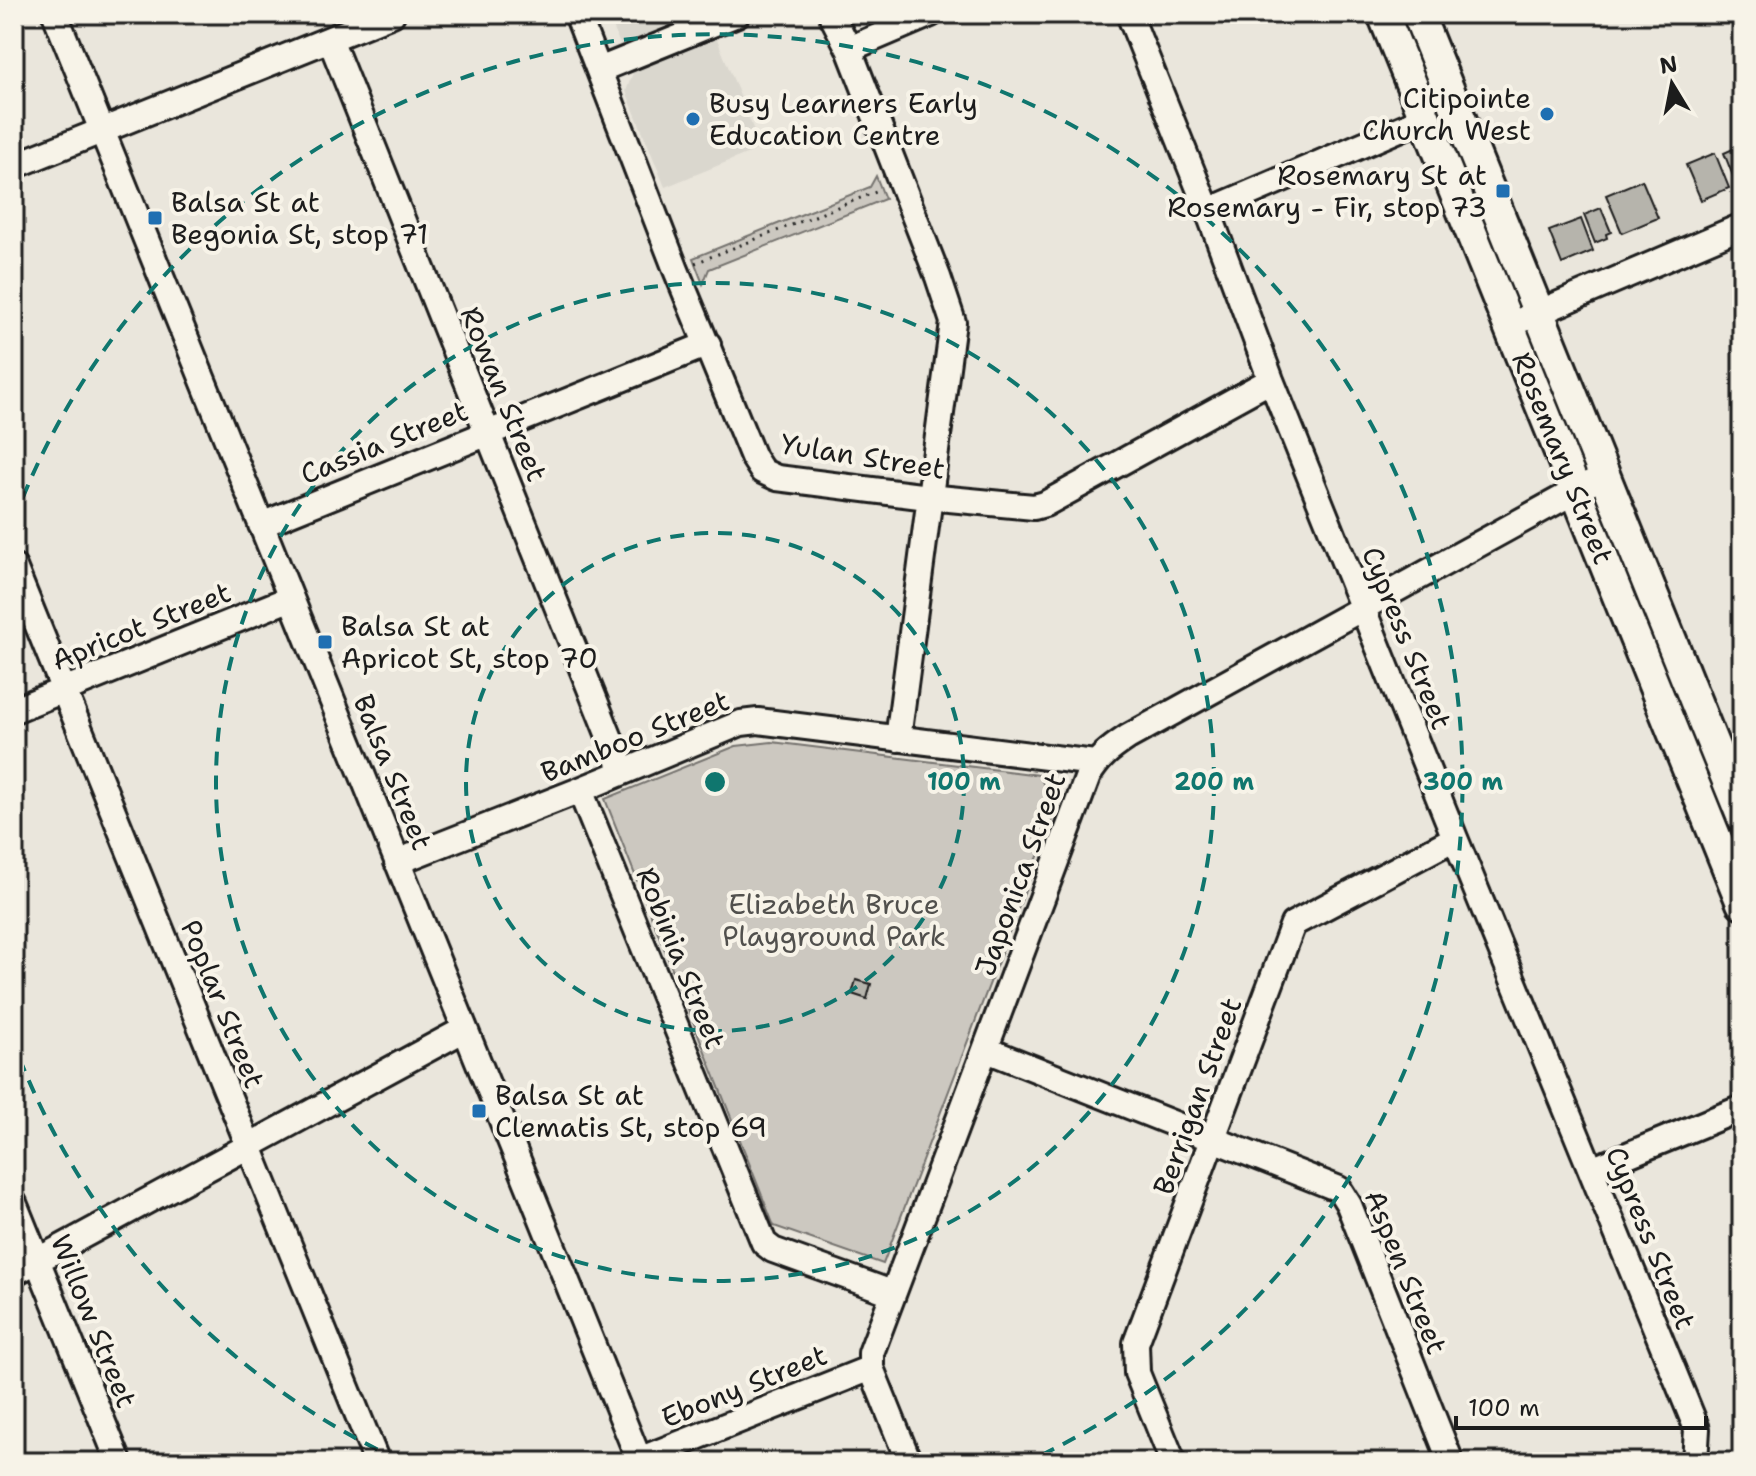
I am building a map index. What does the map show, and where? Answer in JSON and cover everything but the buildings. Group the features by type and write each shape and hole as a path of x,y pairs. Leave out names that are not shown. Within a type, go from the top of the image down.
{"main road":[{"name":"Rosemary Street","path":"1383,14 1742,903"},
{"name":"Rosemary Street","path":"1418,14 1742,816"}],"street":[{"name":"Balsa Street","path":"55,14 639,1461"},
{"path":"14,166 392,14"},
{"name":"Yulan Street","path":"577,14 676,270 753,457 762,471 777,478 928,497 1022,507 1045,504 1271,380"},
{"path":"599,70 737,14"},
{"path":"831,14 849,49 953,322 898,739"},
{"path":"849,49 931,14"},
{"name":"Cypress Street","path":"1129,14 1271,380 1697,1429 1696,1461"},
{"name":"Rowan Street","path":"330,39 623,771"},
{"path":"1208,211 1425,118"},
{"path":"1510,325 1741,231"},
{"name":"Cassia Street","path":"261,525 708,344"},
{"name":"Japonica Street","path":"871,1368 871,1353 892,1293 987,1050 1088,776 1103,753 1603,476"},
{"name":"Poplar Street","path":"14,567 377,1462"},
{"name":"Apricot Street","path":"14,710 291,598"},
{"name":"Bamboo Street","path":"397,862 741,723 758,721 1095,763"},
{"name":"Robinia Street","path":"580,790 764,1243 773,1250 892,1293"},
{"name":"Berrigan Street","path":"1173,1462 1137,1373 1136,1343 1293,924 1455,838"},
{"path":"14,1273 465,1029"},
{"name":"Aspen Street","path":"987,1050 1213,1141 1318,1178 1339,1189 1349,1205 1451,1462"},
{"path":"1591,1170 1742,1108"},
{"name":"Willow Street","path":"14,1203 119,1462"},
{"path":"871,1368 909,1462"},
{"name":"Ebony Street","path":"639,1461 871,1368"}],"path":[{"path":"676,270 901,182"}],"shaded area":[{"path":"608,14 717,14 629,50 619,42"},
{"name":"Busy Learners Early Education Centre","path":"715,34 761,148 665,187 626,91 636,65"}],"green space":[{"path":"876,176 885,199 709,269 703,284 693,258 870,187"},
{"name":"Elizabeth Bruce Playground Park","path":"772,742 1039,775 1056,809 883,1264 774,1226 605,799 736,746"}],"place":[{"name":"Citipointe Church West","path":"1547,114"},
{"name":"Busy Learners Early Education Centre","path":"693,119"},
{"name":"Rosemary St at Rosemary - Fir, stop 73","path":"1503,191"},
{"name":"Balsa St at Begonia St, stop 71","path":"155,218"},
{"name":"Balsa St at Apricot St, stop 70","path":"325,642"},
{"name":"Balsa St at Clematis St, stop 69","path":"479,1111"}]}
